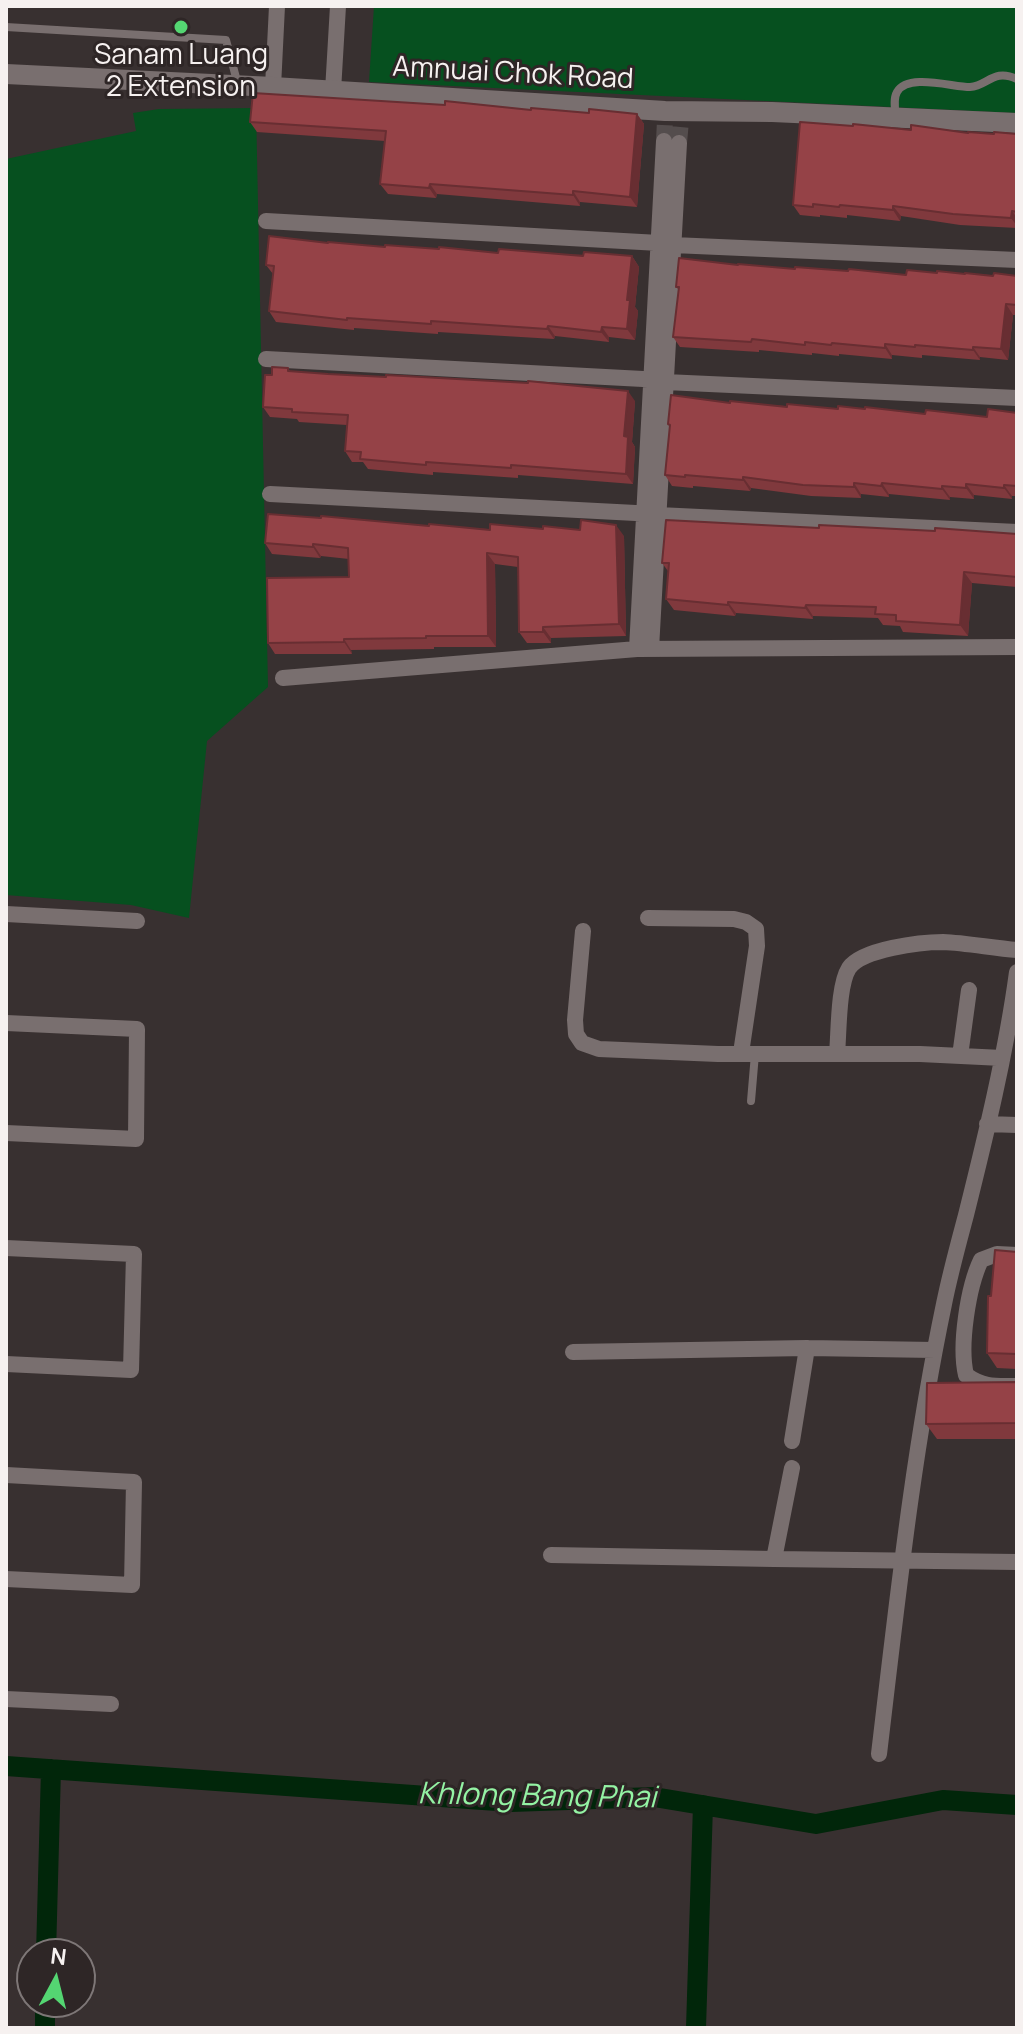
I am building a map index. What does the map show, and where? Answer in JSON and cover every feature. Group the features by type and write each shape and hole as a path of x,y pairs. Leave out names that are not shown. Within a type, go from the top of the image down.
{"street":[{"path":"273,87 277,6"},
{"path":"333,91 338,6"},
{"name":"Amnuai Chok Road","path":"6,74 273,87 673,116 772,112 1017,123"},
{"path":"644,649 671,142"},
{"path":"266,221 1017,260"},
{"path":"266,359 1017,398"},
{"path":"270,494 1017,532"},
{"path":"283,678 644,649 1017,647"},
{"path":"6,914 137,921"},
{"path":"648,918 734,919 756,929 748,1053"},
{"path":"583,931 576,1034 582,1043 599,1049 1002,1058"},
{"path":"837,1054 844,982 848,970 856,961 902,946 941,942 1017,950"},
{"path":"879,1754 921,1427 953,1261 1012,1011 1017,972"},
{"path":"960,1056 969,990"},
{"path":"6,1023 137,1029 136,1139 6,1133"},
{"path":"987,1124 1017,1125"},
{"path":"6,1248 134,1254 131,1370 6,1364"},
{"path":"1017,1255 997,1254 981,1260 974,1274 963,1364 966,1375 978,1384 1017,1386"},
{"path":"573,1352 807,1348 935,1350"},
{"path":"792,1441 807,1348"},
{"path":"774,1559 792,1468"},
{"path":"6,1475 134,1482 132,1585 6,1579"},
{"path":"551,1555 1017,1562"},
{"path":"6,1699 111,1704"}],"lane":[{"path":"6,27 226,40 238,86"},
{"path":"896,118 895,96 898,89 907,84 944,83 972,87 995,76 1013,76 1017,79"},
{"path":"748,1053 751,1101"}],"green space":[{"path":"374,6 1017,6 1017,113 369,82"},
{"path":"256,108 268,687 207,741 189,918 131,905 6,895 6,159 136,131 133,113 159,109"}],"building":[{"path":"253,93 445,105 445,101 531,110 589,113 589,109 637,114 630,197 573,191 573,195 430,184 429,188 380,184 386,131 250,122"},
{"path":"800,122 911,130 911,125 968,133 1017,134 1017,212 1012,211 1011,218 893,206 893,210 793,205"},
{"path":"269,236 385,247 632,256 627,329 602,327 601,332 548,326 547,329 431,321 431,324 347,320 269,311 274,266 266,265"},
{"path":"679,258 738,265 849,269 906,275 907,270 1017,276 1017,305 1006,304 1001,349 885,344 885,348 673,337"},
{"path":"272,367 328,374 528,381 628,391 624,436 628,437 626,474 511,465 511,468 426,462 426,465 360,459 361,452 345,451 348,415 263,407 265,375 272,375"},
{"path":"671,395 787,407 787,404 838,409 838,406 865,407 925,414 926,410 987,417 988,409 1017,413 1017,486 1004,485 1004,488 966,484 966,488 942,486 942,489 854,483 854,487 803,485 743,477 743,480 665,475"},
{"path":"268,514 490,530 490,524 580,530 581,520 616,525 619,624 543,627 543,632 519,632 518,557 487,553 488,636 268,643 267,578 349,577 348,548 265,543"},
{"path":"666,520 819,528 819,525 935,531 935,528 1017,534 1017,577 964,572 960,625 896,621 896,615 875,614 876,607 806,605 805,608 666,599 669,563 662,563"},
{"path":"995,1250 1017,1252 1017,1354 987,1353 988,1296 991,1296"},
{"path":"1017,1382 1017,1423 926,1424 927,1383"}],"waterway":[{"name":"Khlong Bang Phai","path":"6,1766 511,1802 654,1797 816,1824 943,1800 1017,1805"},
{"path":"46,1938 51,1769"},
{"path":"696,2028 703,1805"},
{"path":"45,2018 45,2028"}],"tunnel":[{"path":"664,141 665,120"},
{"path":"679,143 681,121"}],"place":[{"name":"Sanam Luang 2 Extension","path":"181,27"}]}
